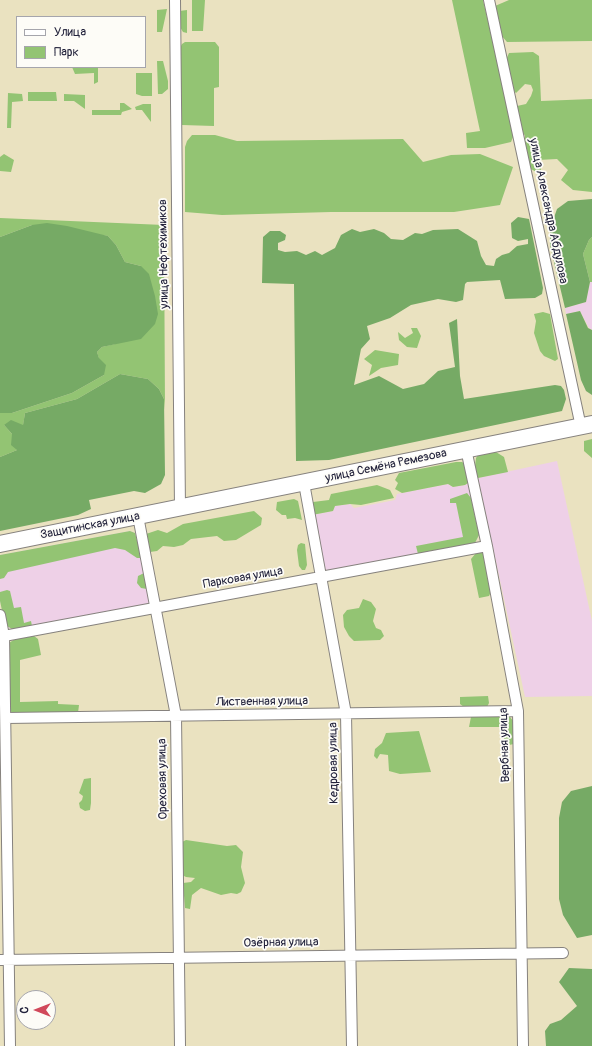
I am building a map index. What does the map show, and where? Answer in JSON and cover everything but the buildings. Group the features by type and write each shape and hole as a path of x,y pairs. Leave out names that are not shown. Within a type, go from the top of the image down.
{"main road":[{"name":"улица Семёна Ремезова","path":"180,508 587,425"},
{"name":"Защитинская улица","path":"0,544 180,508"}],"street":[{"name":"улица Нефтехимиков","path":"175,0 180,508"},
{"name":"улица Александра Абдулова","path":"489,0 587,425"},
{"name":"Вербная улица","path":"466,449 487,546 518,712 523,1046"},
{"name":"Кедровая улица","path":"304,483 346,714 352,1046"},
{"name":"Ореховая улица","path":"138,516 176,716 180,1046"},
{"name":"Парковая улица","path":"4,636 487,546"},
{"path":"0,615 4,636 6,718 4,960 10,1046"},
{"name":"Лиственная улица","path":"6,718 518,712"},
{"name":"Озёрная улица","path":"4,960 563,953"}],"shaded area":[{"path":"590,282 592,282 592,330 589,328 580,311 566,314 565,308 586,302"},
{"path":"557,461 592,621 592,696 525,697 478,478"},
{"path":"468,483 479,535 475,543 328,571 323,567 312,515 333,511 335,506 350,504 354,508 395,500 397,494 448,484 453,487"},
{"path":"130,531 135,533 142,558 150,602 147,604 32,626 12,629 8,628 0,601 0,555"}],"green space":[{"path":"192,0 205,0 203,31 192,31"},
{"path":"452,0 483,0 503,85 513,137 511,142 485,148 467,148 466,133 480,131"},
{"path":"509,0 592,0 592,41 507,42 501,35 495,6"},
{"path":"167,9 162,32 157,32 157,10"},
{"path":"187,10 187,33 183,32 180,27 179,11"},
{"path":"185,42 215,42 219,47 219,87 214,88 214,126 182,125 180,48"},
{"path":"533,52 539,56 541,101 592,99 592,192 573,190 561,180 568,170 557,159 538,160 543,176 531,169 524,152 525,136 518,122 517,106 526,104 533,90 531,85 525,84 516,93 512,89 505,62 509,53"},
{"path":"157,61 163,61 168,81 168,89 162,94 158,94"},
{"path":"72,68 98,68 98,82 94,84 94,73 75,74"},
{"path":"136,73 152,73 152,96 142,96 136,94"},
{"path":"28,92 56,92 57,101 28,101"},
{"path":"8,93 22,94 23,101 12,102 11,128 7,128"},
{"path":"64,94 85,95 85,109 74,101 64,101"},
{"path":"120,103 124,103 132,109 122,112 121,115 92,115 92,110 120,110"},
{"path":"143,104 151,104 151,122 142,110 136,110 135,107"},
{"path":"192,135 215,135 237,141 403,139 423,162 451,155 480,154 513,167 500,205 454,212 331,212 222,215 185,212 185,147 187,141"},
{"path":"4,154 14,160 11,172 0,171 0,157"},
{"path":"592,199 592,237 589,240 583,254 590,282 586,302 565,308 550,245 550,229 557,209 568,201"},
{"path":"518,217 529,219 543,288 542,294 535,298 505,299 500,280 467,282 465,284 463,300 456,302 438,299 411,305 390,318 367,326 370,339 361,349 354,385 379,376 403,389 424,384 438,371 455,367 449,323 457,319 460,376 464,399 555,385 561,386 564,390 566,399 562,411 329,460 296,461 294,284 262,283 263,237 270,231 280,231 286,235 285,240 278,243 278,250 285,252 297,251 306,255 315,251 322,255 335,248 341,235 352,229 360,232 374,229 384,233 391,239 403,240 415,233 422,234 433,230 458,229 477,241 481,256 486,265 494,266 496,259 502,255 509,253 517,246 528,244 528,239 518,241 512,238 511,223"},
{"path":"0,218 164,225 165,410 164,399 159,389 148,379 120,374 77,399 25,413 23,426 4,425 12,434 17,450 0,457 0,413 12,413 72,393 104,375 97,352 102,347 115,344 141,266 125,262 116,245 108,236 32,225 0,237"},
{"path":"47,223 67,226 108,236 116,245 125,262 141,266 149,274 158,314 155,324 141,339 102,347 97,352 99,358 106,365 104,375 72,393 12,413 0,413 0,237 32,225"},
{"path":"592,237 592,282 590,282 583,254 589,240"},
{"path":"580,311 588,328 592,330 592,395 586,391 581,380 566,314"},
{"path":"543,312 550,314 558,359 555,361 544,356 540,351 534,333 536,321 534,314"},
{"path":"411,328 417,328 421,336 417,348 407,347 399,340 398,332 405,338 413,333"},
{"path":"375,350 399,354 398,365 381,368 369,376 372,365 364,359"},
{"path":"120,374 148,379 159,389 164,399 165,475 161,484 145,493 134,491 89,500 91,509 78,515 0,531 0,457 17,450 11,445 12,434 4,425 11,420 23,425 25,413 77,399"},
{"path":"592,439 592,458 584,451 584,441"},
{"path":"496,452 504,457 508,472 478,478 475,466 478,455"},
{"path":"462,462 465,464 468,483 465,485 453,487 448,484 402,493 395,489 398,483 395,480 399,473"},
{"path":"377,485 390,490 394,498 361,505 350,504 335,506 333,511 312,515 309,499 313,502 329,500 331,494"},
{"path":"467,493 471,498 479,535 475,543 418,554 416,546 463,537 456,503 450,503 450,499"},
{"path":"294,499 298,501 302,520 295,518 287,519 286,515 282,515 276,510 277,502"},
{"path":"254,511 262,518 261,525 236,540 224,541 217,536 191,539 183,545 174,547 163,546 157,551 150,552 146,534 158,530 167,533 183,524"},
{"path":"130,531 135,533 142,558 137,558 125,550 115,548 8,572 4,578 0,579 0,555"},
{"path":"301,543 305,544 307,565 305,570 302,570 299,566 297,550 298,545"},
{"path":"481,552 484,554 491,592 489,596 479,598 471,559 476,553"},
{"path":"144,573 147,589 141,588 137,583 138,576"},
{"path":"7,590 10,591 14,608 21,607 24,623 31,621 32,626 12,629 5,625 0,601 0,592"},
{"path":"363,599 371,602 376,609 373,621 376,628 381,630 384,636 380,640 354,641 344,627 343,615 347,610 359,608"},
{"path":"34,636 38,639 41,655 20,660 20,702 58,701 58,704 79,705 78,713 13,713 10,711 9,643 15,639"},
{"path":"488,696 489,703 487,707 464,707 460,704 460,697"},
{"path":"471,717 510,717 514,722 514,744 504,746 504,727 469,727"},
{"path":"419,731 431,772 400,774 389,771 388,755 380,754 377,759 374,756 375,749 382,743 386,733"},
{"path":"91,778 90,810 85,811 80,808 79,803 83,796 79,793 84,779"},
{"path":"592,786 592,935 577,938 563,915 559,899 559,818 562,802 571,791"},
{"path":"186,840 227,846 236,845 243,852 241,867 245,883 241,892 237,894 231,893 221,895 201,888 192,895 190,909 185,908 183,883 191,882 195,878 182,875 182,842"},
{"path":"569,968 592,969 592,1046 546,1046 545,1031 550,1024 561,1020 577,1006 559,982"}]}
